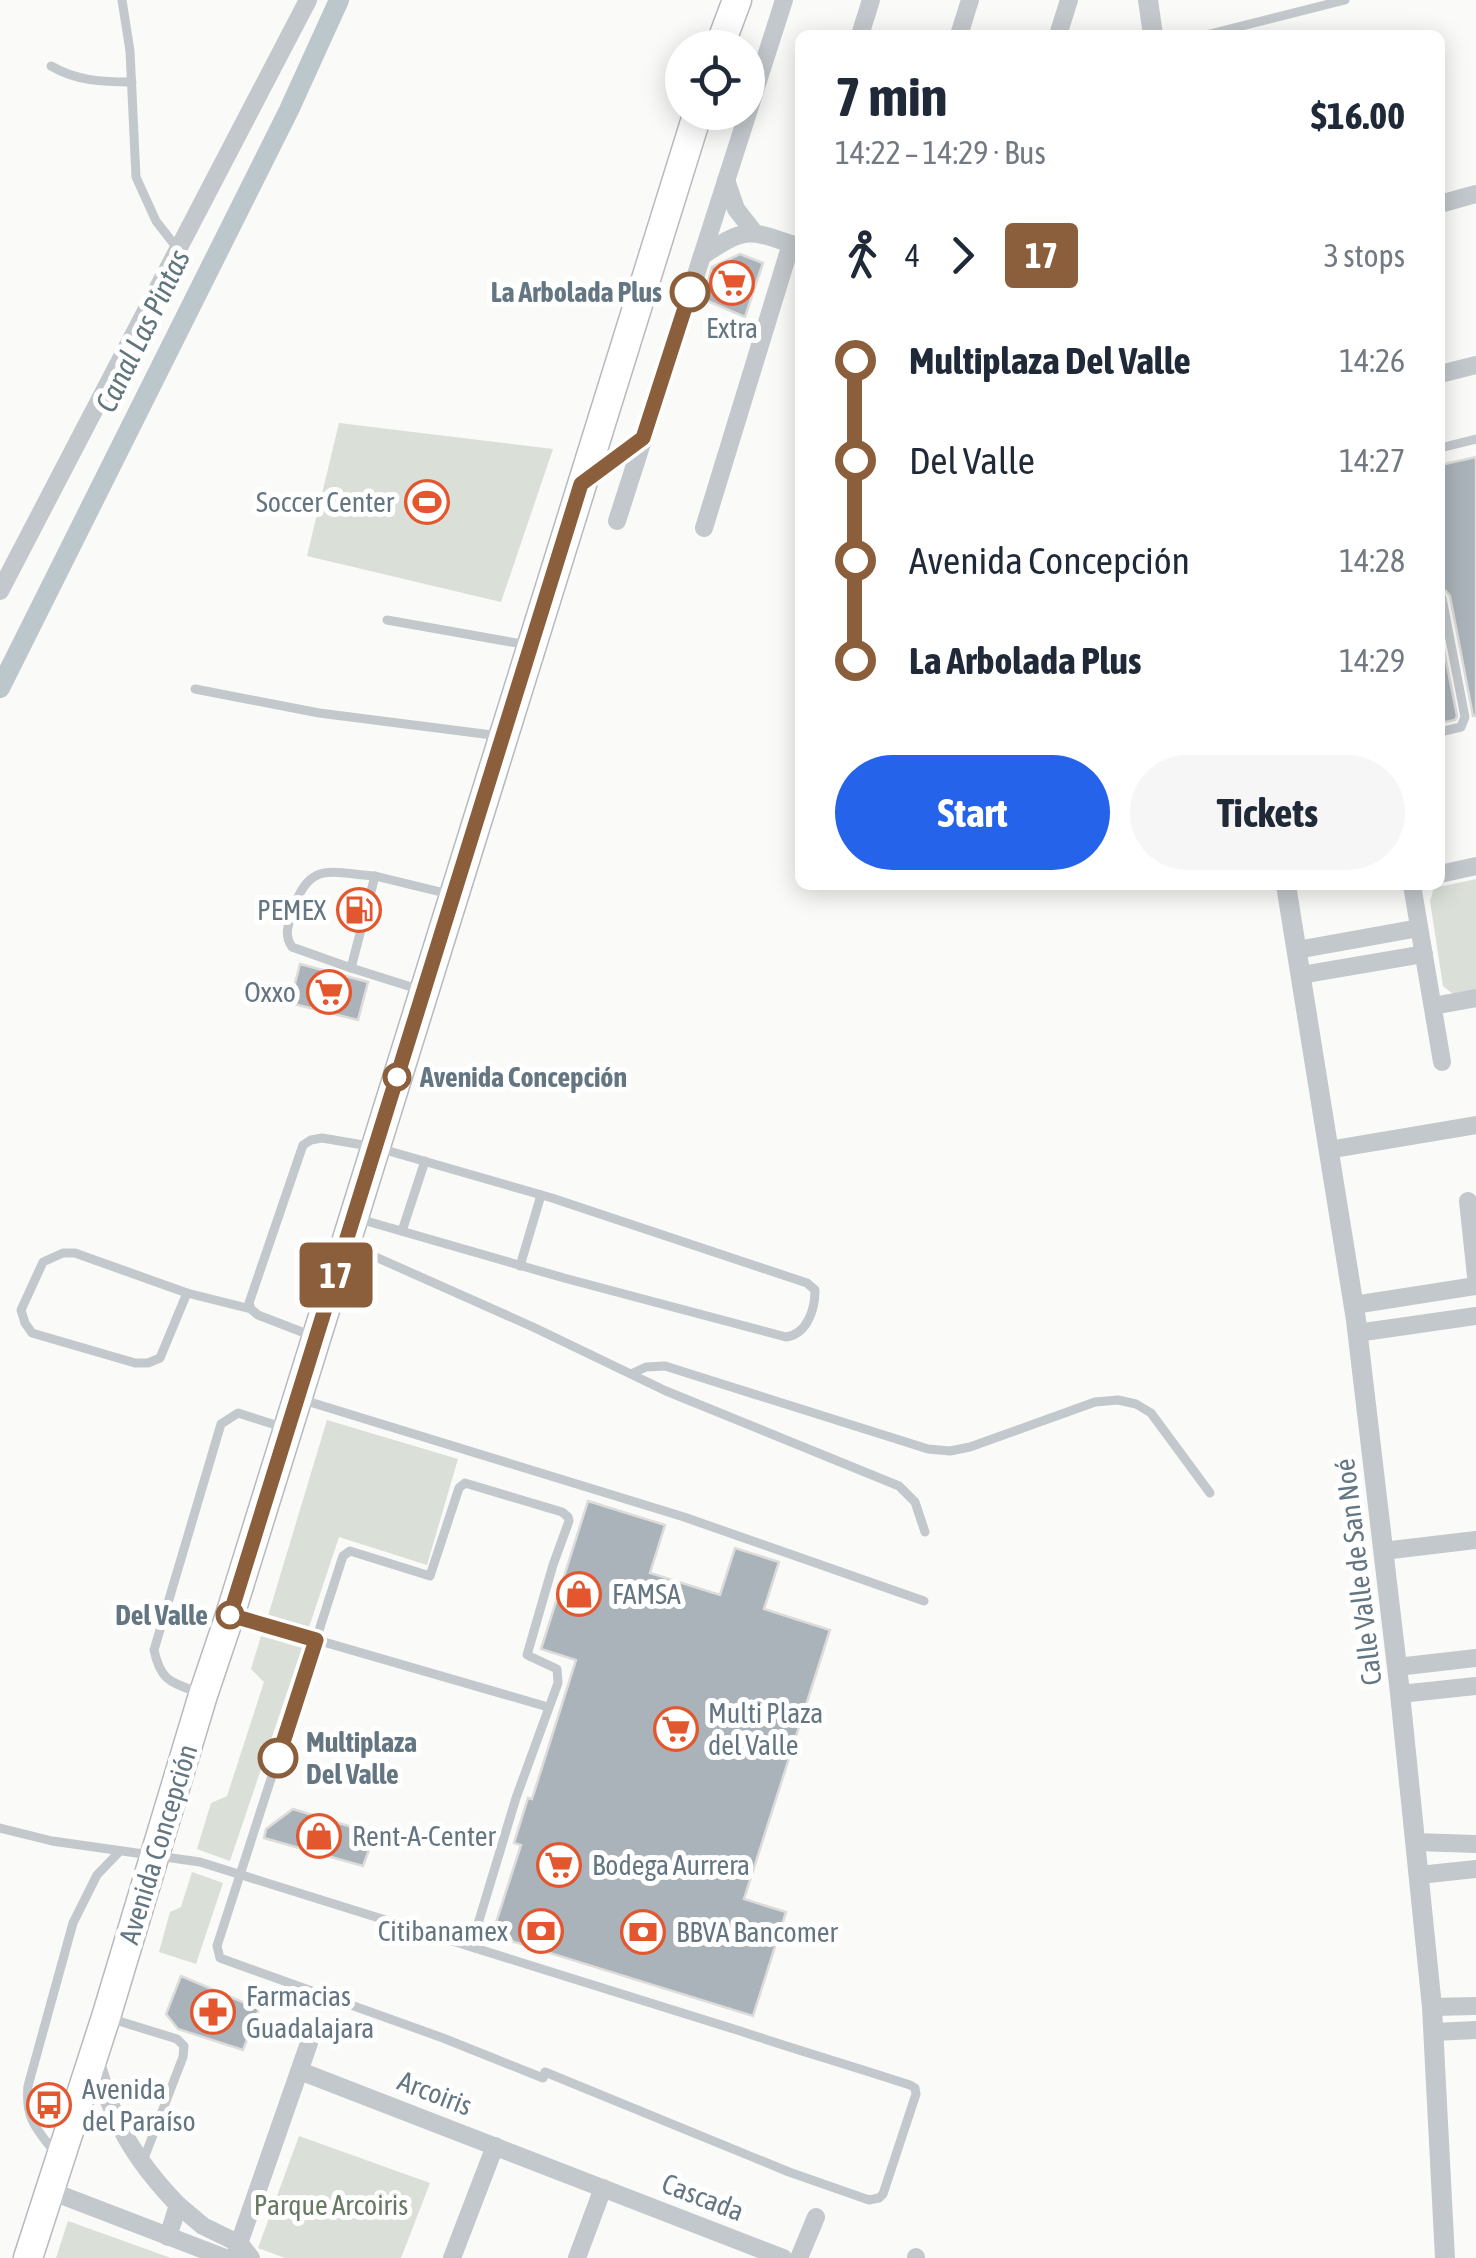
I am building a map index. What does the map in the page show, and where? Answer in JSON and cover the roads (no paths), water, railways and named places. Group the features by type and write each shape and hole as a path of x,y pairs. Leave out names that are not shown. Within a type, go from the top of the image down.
{"main road":[{"path":"726,30 737,0"},
{"name":"Avenida Concepción","path":"28,2258 692,130"}],"street":[{"path":"0,592 308,0"},
{"path":"617,521 784,0"},
{"path":"862,30 871,0"},
{"path":"961,30 970,0"},
{"path":"1060,30 1069,0"},
{"path":"1148,0 1153,30"},
{"path":"726,180 736,208 754,232"},
{"path":"1445,203 1476,194 1476,211"},
{"path":"702,256 729,238 754,232 795,245 704,528"},
{"path":"1445,373 1476,365"},
{"path":"581,484 643,438"},
{"path":"1445,873 1476,866"},
{"name":"Calle Valle de San Noé","path":"1287,890 1358,1333 1400,1694 1434,2032 1445,2258"},
{"path":"1413,890 1442,1062"},
{"path":"1297,950 1419,928"},
{"path":"1301,975 1424,954"},
{"path":"1433,1006 1476,998"},
{"path":"1328,1150 1476,1124"},
{"path":"1468,1201 1476,1276"},
{"path":"1354,1305 1476,1286"},
{"path":"1358,1333 1476,1316"},
{"path":"1383,1551 1476,1540"},
{"path":"1396,1668 1476,1658"},
{"path":"1400,1694 1476,1686"},
{"path":"1415,1842 1476,1844"},
{"path":"1418,1875 1476,1868"},
{"path":"1432,2007 1476,2006"},
{"path":"1434,2032 1476,2030"},
{"path":"94,2054 116,2120 142,2164 178,2205 242,2253 309,2043"},
{"name":"Arcoiris","path":"300,2071 494,2146 452,2258"},
{"name":"Cascada","path":"494,2146 783,2258"},
{"path":"577,2258 603,2188"},
{"path":"48,2190 225,2258"},
{"path":"168,2237 178,2205"},
{"path":"800,2258 816,2216"}],"lane":[{"path":"122,0 132,82 136,177 156,221 178,250"},
{"path":"1226,30 1345,0"},
{"path":"51,66 68,76 98,82 132,82"},
{"path":"1445,447 1476,439"},
{"path":"1445,614 1465,717 1460,727 1445,731"},
{"path":"387,620 531,645"},
{"path":"195,690 318,713 502,737"},
{"path":"424,990 292,947 286,932 299,892 309,878 322,872 374,876 453,896"},
{"path":"351,968 374,876"},
{"path":"251,1309 249,1298 303,1145 322,1138 376,1147 540,1195 807,1284 815,1290 815,1299 800,1334 786,1337 402,1232 350,1231"},
{"path":"402,1232 425,1161"},
{"path":"520,1266 540,1195"},
{"path":"350,1231 406,1269 666,1391 899,1486 915,1502 925,1532"},
{"path":"186,1293 160,1358 148,1363 135,1363 32,1333 21,1310 43,1262 63,1253 75,1253 186,1293 251,1309 316,1337"},
{"path":"631,1374 646,1367 665,1366 928,1449 970,1447 1095,1402 1118,1400 1150,1412 1210,1493"},
{"path":"297,1398 684,1517 924,1601"},
{"path":"203,1695 167,1681 154,1650 221,1424 238,1413 288,1429"},
{"path":"0,1828 52,1841 200,1862 240,1875 912,2086 916,2094 883,2194 869,2200 788,2172 545,2072 542,2078 220,1958 216,1946 240,1875 345,1552 430,1576 459,1488 465,1483 568,1517 527,1655 554,1667 559,1674 558,1683 516,1798 470,1947"},
{"path":"230,1615 548,1707"},
{"path":"59,2158 31,2121 26,2106 28,2086 73,1922 96,1875 120,1851"},
{"path":"106,2017 177,2039 184,2046 142,2164"}],"waterway":[{"name":"Canal Las Pintas","path":"0,688 289,110 339,0"}],"place":[{"name":"Extra","path":"732,283"},
{"name":"La Arbolada Plus","path":"690,292"},
{"name":"Soccer Center","path":"427,502"},
{"name":"PEMEX","path":"359,910"},
{"name":"Oxxo","path":"329,992"},
{"name":"Avenida Concepción","path":"397,1077"},
{"name":"FAMSA","path":"579,1594"},
{"name":"Del Valle","path":"230,1615"},
{"name":"Multi Plaza del Valle","path":"676,1729"},
{"name":"Multiplaza Del Valle","path":"278,1758"},
{"name":"Rent-A-Center","path":"319,1836"},
{"name":"Bodega Aurrera","path":"559,1865"},
{"name":"Citibanamex","path":"541,1931"},
{"name":"BBVA Bancomer","path":"643,1932"},
{"name":"Farmacias Guadalajara","path":"213,2012"},
{"name":"Avenida del Paraíso","path":"49,2105"}],"park label":[{"name":"Parque Arcoiris","path":"331,2205"}]}
